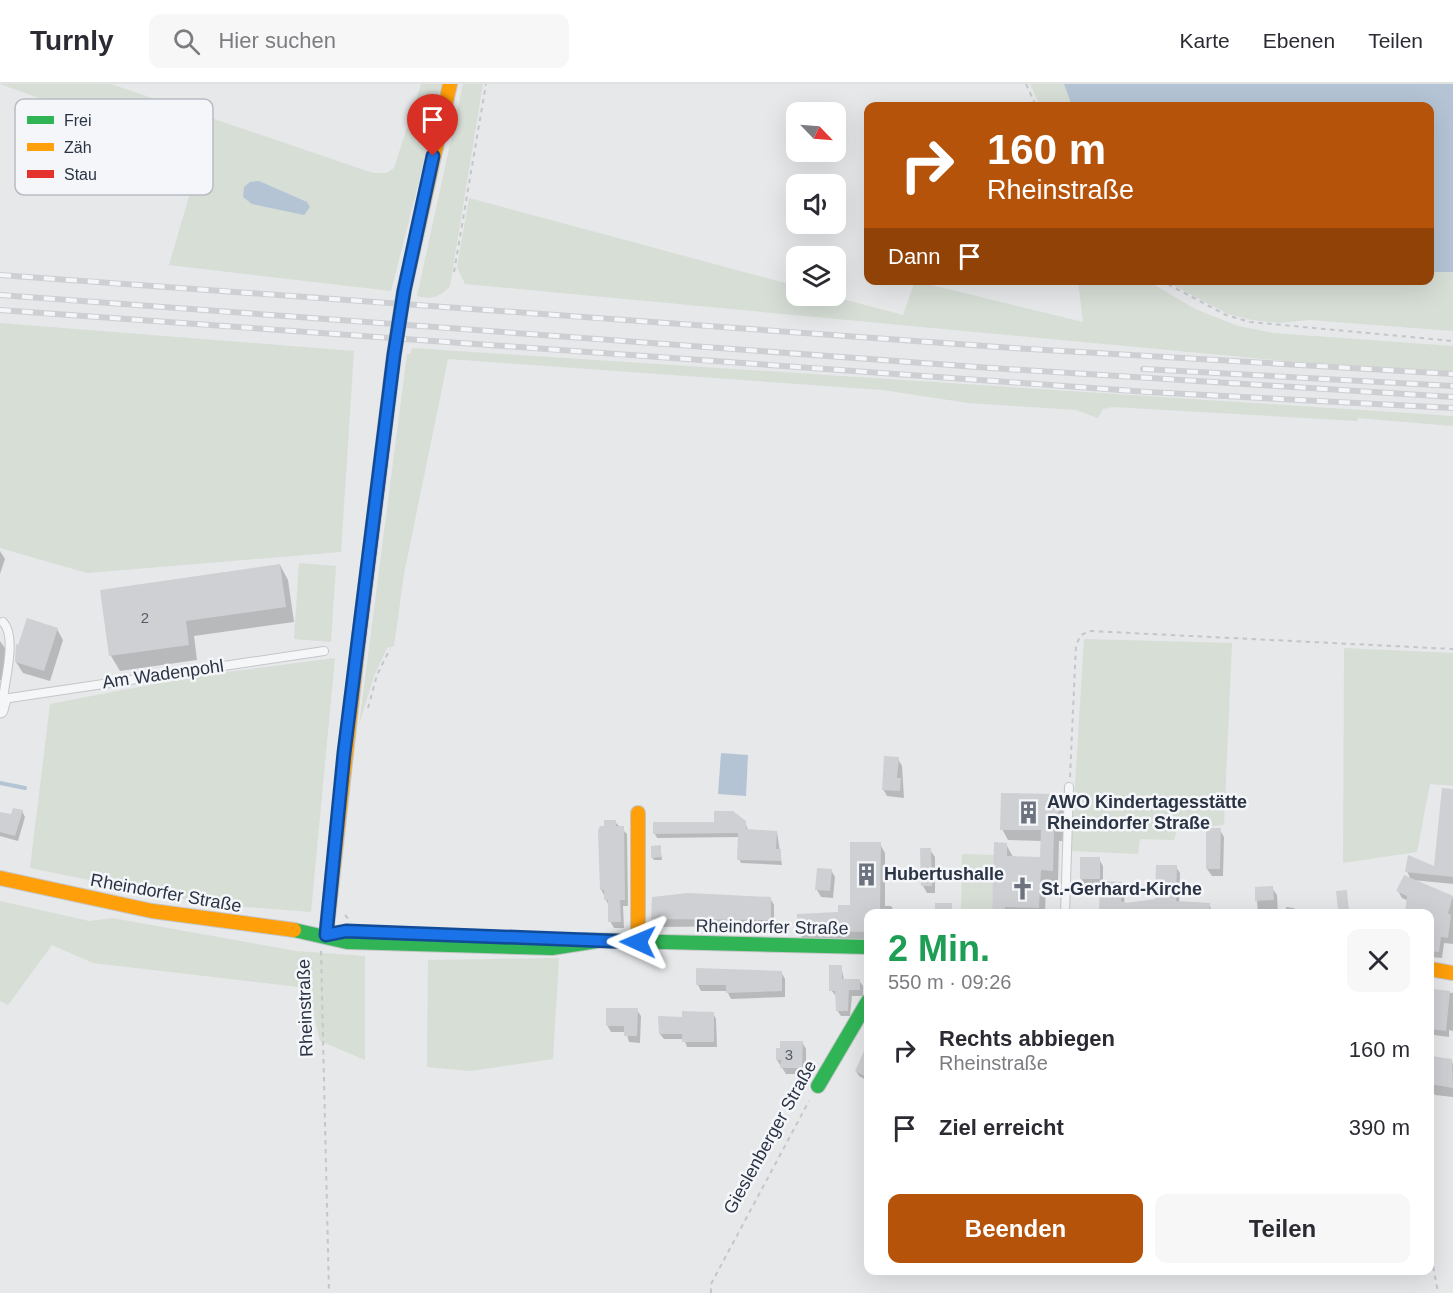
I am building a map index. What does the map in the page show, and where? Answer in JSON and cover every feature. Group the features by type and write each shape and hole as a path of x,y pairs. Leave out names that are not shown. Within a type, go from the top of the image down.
{"street":[{"name":"Rheinstraße","path":"326,935 344,753 394,355 404,291 450,84"},
{"path":"638,813 638,942"},
{"name":"Rheindorfer Straße","path":"0,878 115,904 326,935 348,942 436,947 552,948 597,941 864,947"},
{"path":"1434,970 1453,973"},
{"name":"Gieslenberger Straße","path":"818,1086 864,1008"}],"lane":[{"path":"1,703 11,640 8,627 3,622"},
{"name":"Am Wadenpohl","path":"1,703 324,651"},
{"path":"1065,909 1069,787"}],"path":[{"path":"454,272 486,84"},
{"path":"1026,84 1034,102"},
{"path":"1169,285 1226,315 1250,322 1453,341"},
{"path":"1069,787 1076,645 1081,635 1090,631 1453,649"},
{"path":"367,712 377,675 390,649"},
{"name":"Rheinstraße","path":"326,935 321,948 329,1293"},
{"name":"Gieslenberger Straße","path":"711,1293 711,1284 818,1086"},
{"path":"1434,1271 1438,1293"}],"shaded area":[{"path":"0,84 111,84 155,99 41,99"},
{"path":"421,84 444,84 391,291 169,265 190,195 213,195 213,119 373,173 387,173 394,168"},
{"path":"463,84 483,84 450,286 435,297 417,296"},
{"path":"1030,84 1064,84 1071,102 1038,102"},
{"path":"469,198 786,283 786,306 846,306 846,300 903,315 914,285 931,285 1083,322 1078,285 1155,285 1195,309 1238,326 1273,333 1453,346 1453,372 1285,361 465,284 457,267"},
{"path":"1434,272 1453,272 1453,331 1310,320 1280,323 1251,320 1228,314 1173,285 1434,285"},
{"path":"0,323 354,351 341,552 87,573 0,548"},
{"path":"412,348 1453,416 1453,426 1358,418 1357,421 1113,407 1103,409 1098,418 1076,410 968,403 883,390 448,359 404,574 394,646 387,648 374,676 359,725 407,354 410,354"},
{"path":"299,563 336,566 331,642 294,639"},
{"path":"1084,639 1232,643 1224,825 1177,830 1174,840 1140,839 1138,854 1071,851"},
{"path":"1344,648 1453,653 1453,786 1430,784 1417,852 1343,863"},
{"path":"335,658 311,912 208,904 30,868 50,704 196,676"},
{"path":"962,854 994,855 992,909 961,909"},
{"path":"0,901 89,921 112,918 296,951 365,956 365,1060 320,1041 307,988 93,963 52,945 8,1005 0,1001"},
{"path":"559,958 553,1059 470,1071 427,1067 428,960"}],"water":[{"path":"1064,84 1453,84 1453,272 1434,272 1434,102 1071,102"},
{"path":"259,181 307,202 310,207 304,215 252,204 243,197 244,187 250,182"},
{"path":"721,753 748,755 746,796 718,794"}],"building":[{"path":"280,564 286,607 186,621 189,645 109,656 100,590"},
{"path":"27,618 58,628 44,671 15,662 16,644 18,645"},
{"path":"884,756 899,757 897,778 901,778 900,791 882,790"},
{"path":"1442,788 1453,789 1453,877 1405,872 1408,855 1434,866"},
{"path":"1001,793 1059,794 1058,830 1054,830 1053,871 1041,870 1039,908 992,909 994,842 1007,843 1007,856 1040,857 1041,830 1000,830"},
{"path":"13,808 23,810 15,836 0,832 0,812 11,814"},
{"path":"714,811 733,811 746,821 746,829 777,831 776,849 781,849 781,861 737,860 738,833 653,834 653,822 714,822"},
{"path":"604,820 616,820 616,826 624,826 625,900 620,900 621,922 608,922 608,900 604,900 604,890 600,890 598,831 600,826 604,826"},
{"path":"1206,828 1221,828 1220,869 1206,869"},
{"path":"850,842 881,842 880,909 864,909 864,932 797,931 797,914 838,912 838,905 850,905"},
{"path":"661,845 661,857 651,858 651,846"},
{"path":"920,848 931,848 932,886 921,886"},
{"path":"1080,857 1100,857 1100,879 1080,879"},
{"path":"1156,865 1177,865 1176,901 1210,903 1209,909 1099,909 1100,881 1122,882 1121,901 1126,903 1155,899"},
{"path":"817,868 832,869 830,891 815,890"},
{"path":"1404,875 1453,896 1448,913 1451,915 1448,938 1441,937 1439,952 1434,951 1434,909 1406,909 1407,896 1396,891"},
{"path":"1273,886 1274,900 1255,901 1255,887"},
{"path":"1347,890 1348,909 1338,909 1336,891"},
{"path":"688,893 771,897 771,920 651,919 652,897"},
{"path":"935,903 952,903 952,909 935,909"},
{"path":"829,965 842,965 842,979 860,979 860,990 849,990 848,1011 836,1011 835,991 829,991"},
{"path":"696,968 782,971 782,991 726,993 726,985 696,985"},
{"path":"1434,989 1450,991 1446,1031 1434,1030"},
{"path":"606,1008 638,1008 637,1036 624,1036 624,1026 606,1026"},
{"path":"682,1011 714,1012 714,1042 682,1042 682,1034 659,1034 658,1016 682,1017"},
{"path":"780,1041 803,1041 802,1068 780,1068 781,1060 776,1060 776,1048 780,1048"},
{"path":"864,1051 864,1076 855,1071"},
{"path":"1434,1056 1452,1059 1453,1088 1434,1085"}],"waterway":[{"path":"0,783 25,788"}],"railway":[{"path":"0,275 1013,348 1453,374"},
{"path":"0,295 991,368 1453,397"},
{"path":"0,310 1148,392 1453,408"},
{"path":"1143,369 1453,386"}],"traffic: fast":[{"path":"294,930 347,942 552,948 597,941"},
{"path":"584,940 864,947"},
{"path":"818,1086 864,1008"}],"traffic: slow":[{"path":"404,291 450,84"},
{"path":"394,355 404,291"},
{"path":"326,935 358,645"},
{"path":"638,813 638,942"},
{"path":"0,878 152,911 294,930"},
{"path":"1434,970 1453,973"}],"traffic: jam":[{"path":"358,645 394,355"}],"place":[{"name":"AWO Kindertagesstätte Rheindorfer Straße","path":"1029,812"},
{"name":"Hubertushalle","path":"866,874"},
{"name":"St.-Gerhard-Kirche","path":"1023,889"}],"route":[{"path":"433,156 404,291 394,355 344,753 326,935 346,931 456,937 552,937 638,942"}]}
